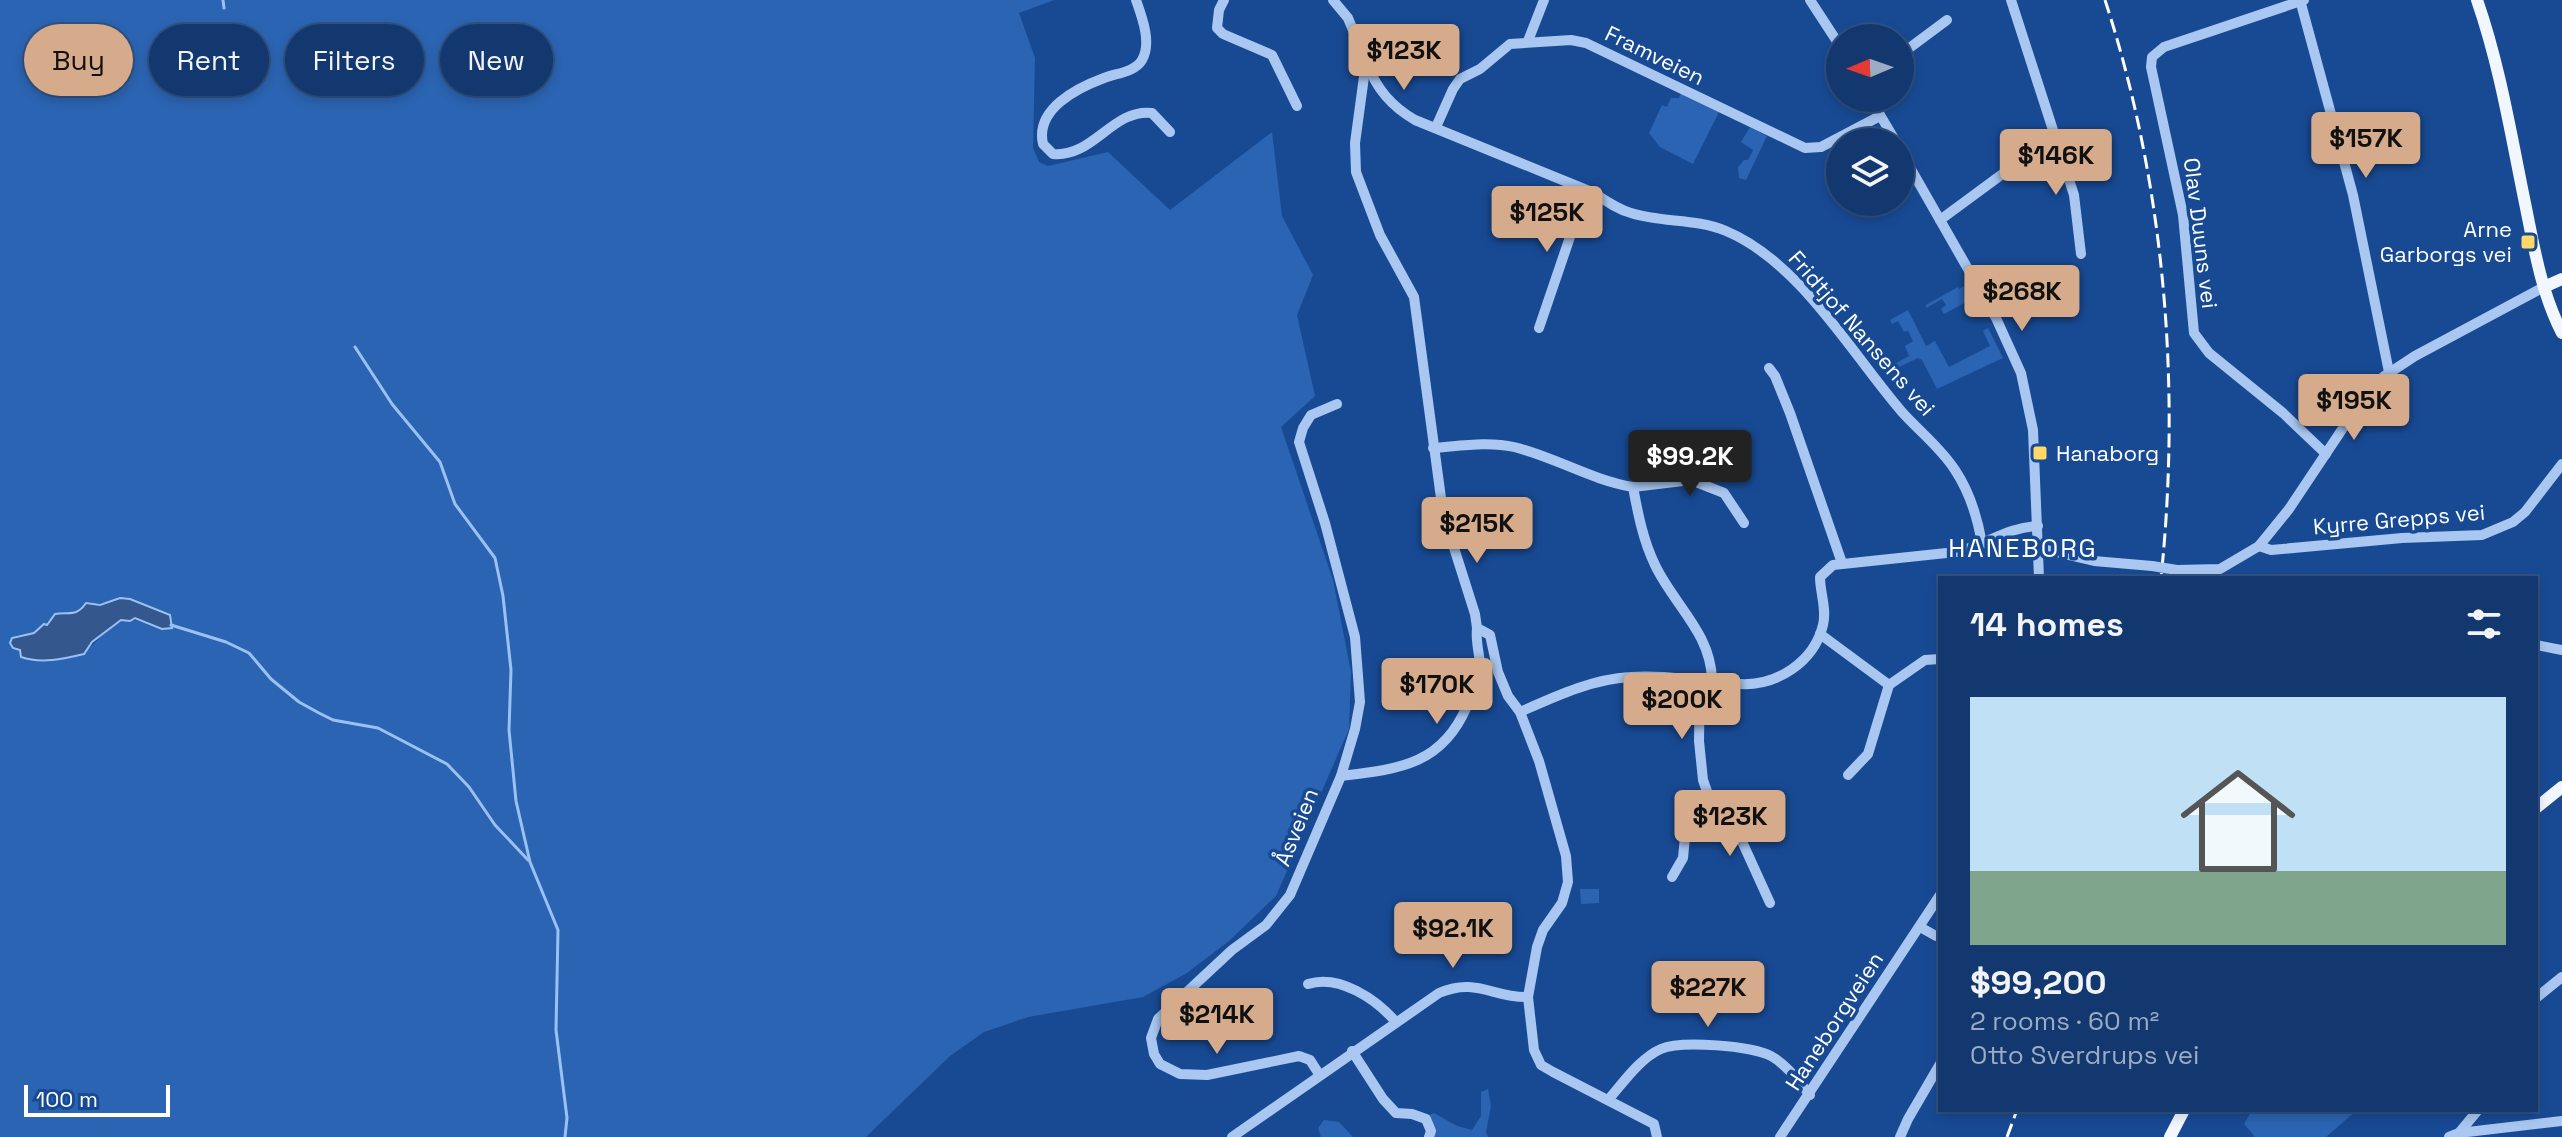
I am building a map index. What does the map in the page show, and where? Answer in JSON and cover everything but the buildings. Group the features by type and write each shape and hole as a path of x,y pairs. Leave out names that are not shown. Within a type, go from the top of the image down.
{"main road":[{"path":"2477,0 2494,54 2544,287 2562,333"},
{"path":"2544,287 2562,279"},
{"path":"2538,806 2562,787"},
{"path":"2170,1137 2183,1112"}],"street":[{"path":"1136,0 1147,47 1143,58 1137,67 1080,88 1057,105 1043,121 1043,144 1053,154 1073,152 1099,138 1120,121 1140,112 1152,113 1170,132"},
{"path":"1224,0 1219,10 1217,28 1223,34 1272,55 1297,106"},
{"name":"Fridtjof Nansens vei","path":"1333,0 1348,18 1374,82 1395,109 1586,190 1632,214 1702,223 1726,231 1773,260 1814,303 1903,413 1954,467 1970,501 1982,544"},
{"path":"1528,41 1544,0"},
{"path":"1810,0 1826,25"},
{"path":"2011,0 2074,195 2081,254"},
{"path":"2302,1 2353,195 2389,372"},
{"name":"Olav Duuns vei","path":"2302,1 2164,47 2152,57 2151,67 2183,215 2194,333 2209,353 2283,413 2326,454"},
{"path":"1914,45 1947,20"},
{"name":"Framveien","path":"1436,127 1460,79 1480,69 1510,44 1528,41 1571,40 1586,43 1805,148 1821,147 1880,116"},
{"path":"1341,776 1411,764 1449,738 1464,712 1480,669 1475,614 1443,513 1414,297 1380,235 1356,172 1355,143 1366,64"},
{"path":"1878,112 1887,128"},
{"path":"1940,220 2054,136"},
{"path":"1914,174 1996,318 2021,373 2032,417 2039,576"},
{"path":"1539,328 1586,190"},
{"path":"2039,548 2094,561 2177,570 2220,569 2259,546 2282,518 2367,395 2389,372 2544,287"},
{"path":"1769,368 1790,413 1842,563"},
{"name":"Åsveien","path":"1319,1074 1310,1060 1299,1056 1207,1075 1180,1074 1160,1064 1151,1038 1158,1019 1232,950 1279,912 1290,895 1341,776 1355,729 1360,702 1355,637 1325,523 1299,442 1311,415 1337,404"},
{"path":"1433,448 1485,444 1514,447 1608,483 1633,487 1691,480 1724,493 1744,523"},
{"name":"Kyrre Grepps vei","path":"2259,546 2271,550 2402,538 2482,535 2513,522 2525,512 2562,464"},
{"path":"1633,487 1643,537 1656,568 1708,648 1712,680"},
{"path":"1520,712 1557,696 1613,679 1663,676 1742,685 1775,678 1793,670 1815,645 1824,610 1820,577 1833,565 1956,552 1982,544 2010,530 2038,526"},
{"path":"1477,628 1490,635 1498,672 1508,696 1520,712 1539,761 1566,856 1568,882 1562,903 1543,930 1537,947 1528,997 1534,1050 1541,1065 1654,1124 1657,1137"},
{"path":"1820,634 1889,685"},
{"path":"2538,645 2562,650"},
{"path":"1848,775 1868,754 1889,685 1925,660 1938,659"},
{"path":"1700,679 1699,741 1703,780 1709,797 1728,816 1734,827 1770,903"},
{"path":"1672,877 1683,858 1686,826 1709,797"},
{"name":"Haneborgveien","path":"1780,1137 1938,898"},
{"path":"1920,927 1938,935"},
{"path":"2538,996 2562,977"},
{"path":"1308,984 1324,980 1338,982 1374,1001 1396,1022"},
{"path":"1232,1137 1433,996 1471,985 1511,997 1528,997"},
{"path":"1608,1100 1635,1070 1662,1048 1689,1046 1757,1051 1770,1055 1810,1095"},
{"path":"1352,1051 1383,1099 1396,1113 1426,1119 1431,1131 1429,1137"},
{"path":"1900,1137 1938,1067"},
{"path":"2454,1135 2477,1112"},
{"path":"2454,1135 2562,1121"}],"shaded area":[{"path":"0,0 1054,0 1019,13 1035,58 1033,148 1039,162 1048,166 1108,152 1170,210 1272,132 1282,216 1313,275 1297,315 1315,396 1281,427 1333,580 1351,672 1349,729 1276,896 1229,941 1187,973 1143,997 1028,1017 984,1032 950,1056 866,1137 0,1137","holes":["126,598 170,615 163,629 125,620 110,628 83,654 47,660 21,657 20,650 10,643 16,636 34,633 48,625 47,622 59,613 73,615 85,606"]},
{"path":"1681,93 1719,112 1693,164 1660,147 1649,133 1662,105 1667,107 1671,98 1679,98"},
{"path":"1750,127 1767,136 1746,180 1739,178 1738,167 1748,160 1753,150 1741,142"},
{"path":"1964,286 1972,299 1944,314 1941,309 1946,305 1942,299 1926,308 1926,305"},
{"path":"1908,310 1926,346 1935,341 1949,367 1990,346 1983,331 1988,328 2003,358 1937,389 1918,358 1893,370 1891,366 1909,356 1905,346 1913,341 1898,321 1892,324 1890,320"},
{"path":"120,598 170,615 172,628 162,629 135,618 121,620 92,642 84,654 52,660 21,657 20,650 10,643 12,638 34,633 44,624 47,625 55,614 75,612 86,603 100,605"},
{"path":"1580,889 1599,889 1599,903 1581,904"},
{"path":"1488,1089 1491,1106 1486,1132 1488,1137 1435,1137 1421,1118 1434,1113 1457,1126 1472,1130 1481,1116 1481,1092"},
{"path":"2251,1112 2355,1112 2326,1137 2255,1137 2244,1124"},
{"path":"1324,1120 1339,1122 1353,1137 1321,1137 1318,1128"}],"waterway":[{"path":"223,0 224,8"},
{"path":"355,347 392,404 440,462 455,504 495,558 503,596 511,670 509,730 516,801 530,862 558,930 556,1030 567,1118 565,1137"},
{"path":"171,625 226,642 249,653 271,679 299,702 319,713 333,720 378,728 447,764 469,787 495,825 528,860"}],"railway":[{"path":"2105,0 2142,141 2163,286 2169,433 2161,576"},
{"path":"2007,1137 2016,1112"}],"place":[{"name":"Arne Garborgs vei","path":"2528,242"},
{"name":"Hanaborg","path":"2040,453"}],"district":[{"name":"HANEBORG","path":"2023,548"}]}
